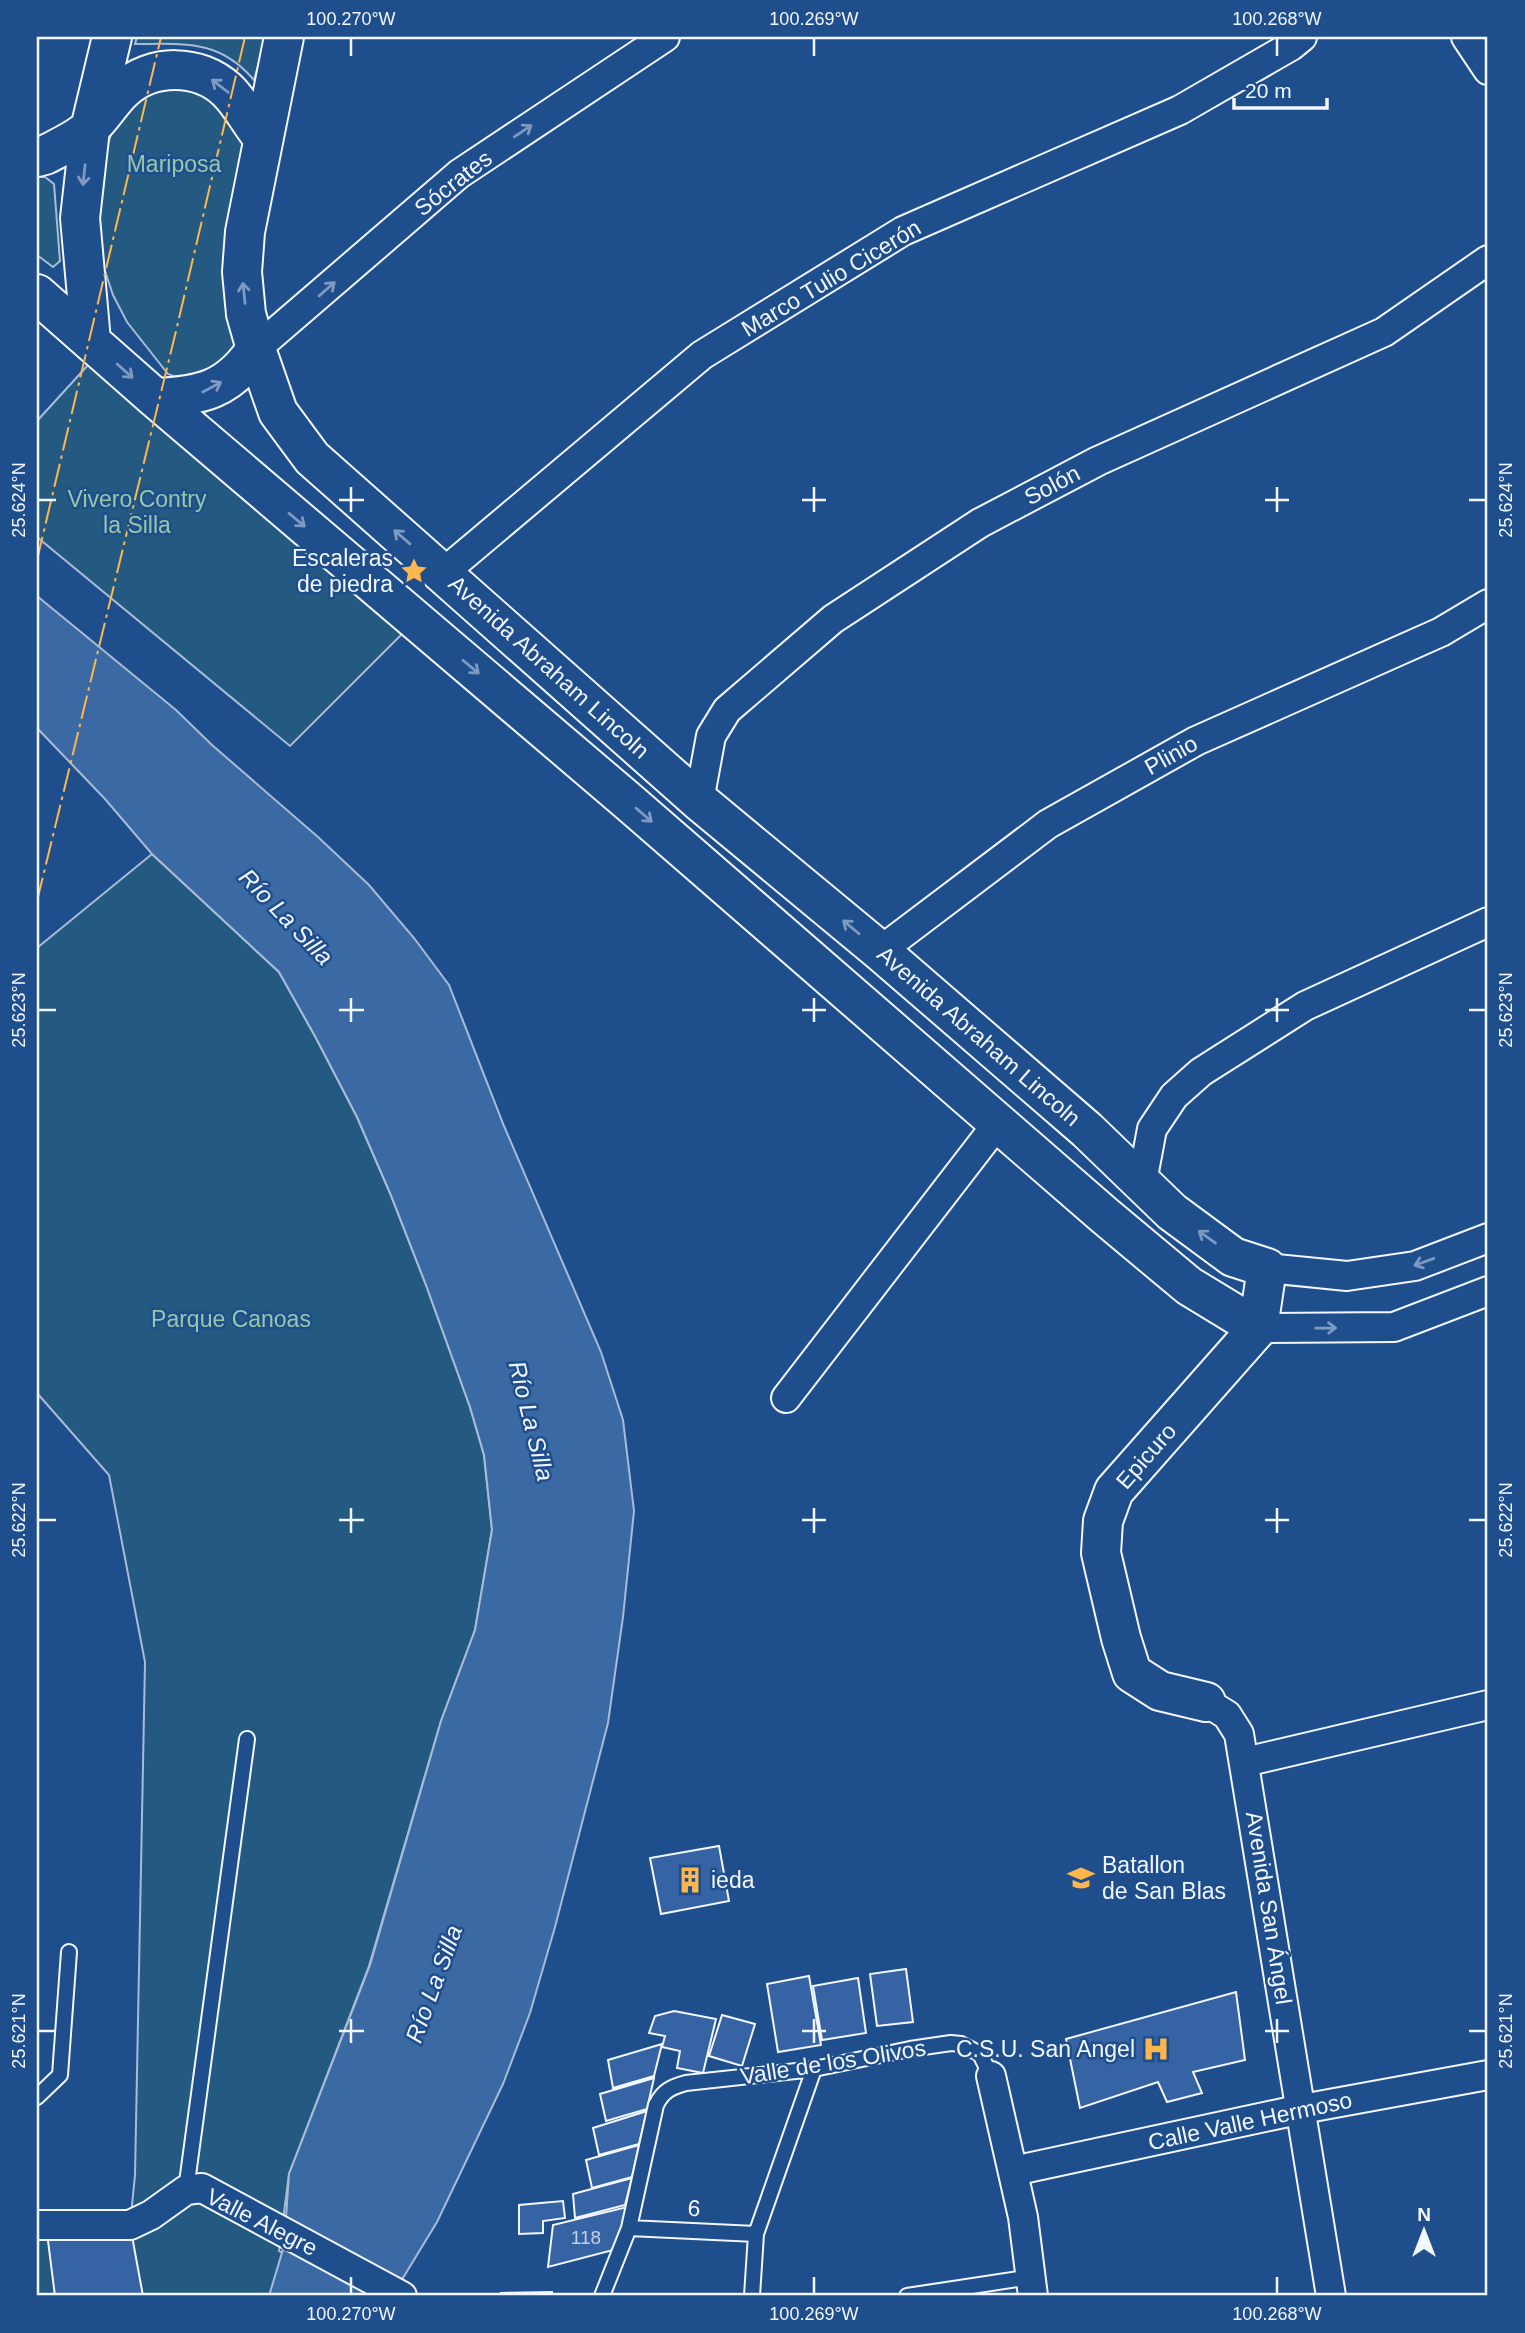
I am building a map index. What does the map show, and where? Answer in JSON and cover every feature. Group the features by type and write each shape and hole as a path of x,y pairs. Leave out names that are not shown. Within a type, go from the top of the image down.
{"street":[{"path":"91,341 80,218 90,129 112,37"},
{"name":"Avenida Abraham Lincoln","path":"284,37 244,232 242,272 246,314 278,412 312,458 699,801 880,951 1087,1130 1172,1212 1233,1256 1267,1268"},
{"name":"Sócrates","path":"256,349 459,174 665,37"},
{"name":"Marco Tulio Cicerón","path":"443,573 702,355 903,231 1180,110 1302,37"},
{"path":"1465,37 1488,70"},
{"path":"37,157 45,156 90,129 124,89 140,79 162,71 185,70 215,80 228,91 263,138"},
{"name":"Solón","path":"699,801 710,736 727,710 833,620 980,523 1098,461 1384,332 1488,260"},
{"name":"Avenida Abraham Lincoln","path":"37,294 1189,1286 1258,1328"},
{"path":"155,398 192,396 210,390 246,365 256,349"},
{"name":"Plinio","path":"880,951 1048,824 1196,741 1441,632 1488,604"},
{"path":"1142,1182 1153,1129 1174,1096 1201,1072 1305,1006 1488,922"},
{"path":"786,1398 998,1123"},
{"path":"1488,1238 1415,1266 1347,1276 1267,1268 1258,1328 1394,1327 1488,1291"},
{"name":"Epicuro","path":"1206,1702 1160,1691 1132,1672 1101,1553 1103,1521 1114,1491 1258,1328"},
{"name":"Avenida San Ángel","path":"1206,1702 1227,1715 1240,1734 1331,2296"},
{"path":"1245,1762 1488,1705"},
{"name":"Calle Valle Hermoso","path":"1013,2171 1301,2109 1488,2075"},
{"name":"Valle de los Olivos","path":"991,2076 1023,2217 1032,2287"},
{"name":"Valle Alegre","path":"37,2225 130,2225 194,2189 402,2296"}],"lane":[{"path":"194,2189 247,1739"},
{"path":"37,2097 60,2075 69,1952"},
{"name":"Valle de los Olivos","path":"629,2228 656,2105 662,2093 672,2087 686,2083 814,2069 951,2043 961,2044 980,2054 991,2076"},
{"path":"752,2296 756,2234 814,2069"},
{"path":"602,2296 629,2228"},
{"name":"6","path":"629,2228 756,2234"},
{"path":"907,2296 1032,2287"}],"green space":[{"path":"137,37 266,37 254,80 228,57 214,51 185,45 135,44"},
{"name":"Mariposa","path":"197,83 245,139 239,337 230,364 193,384 168,374 127,322 113,295 103,265 98,209 103,160 116,118 152,87"},
{"path":"37,177 45,177 54,184 60,261 53,267 37,255"},
{"name":"Vivero Contry la Silla","path":"89,364 407,629 290,746 37,537 37,421"},
{"name":"Parque Canoas","path":"152,854 279,972 316,1038 357,1117 390,1193 470,1407 484,1455 492,1530 475,1630 441,1721 369,1966 289,2174 279,2251 365,2296 37,2296 37,2228 130,2225 135,2175 145,1662 109,1475 37,1393 37,948"}],"water":[{"name":"Río La Silla","path":"37,596 176,710 369,885 449,985 504,1126 601,1352 623,1420 634,1511 623,1617 608,1723 555,1927 530,2013 503,2084 437,2222 392,2296 269,2296 284,2246 289,2174 370,1965 441,1721 475,1630 492,1530 484,1455 470,1407 390,1193 357,1117 279,972 152,854 105,799 37,728"}],"building":[{"name":"ieda","path":"719,1846 729,1901 661,1914 650,1858"},
{"path":"906,1969 913,2022 877,2026 870,1974"},
{"path":"809,1976 821,2045 778,2052 767,1984"},
{"path":"858,1978 866,2033 822,2040 813,1986"},
{"name":"C.S.U. San Angel","path":"1236,1992 1245,2060 1193,2072 1202,2093 1167,2102 1158,2082 1080,2108 1066,2039"},
{"path":"674,2011 716,2019 703,2073 677,2068 680,2051 662,2047 665,2036 649,2033 655,2016"},
{"path":"722,2015 755,2024 742,2066 709,2056"},
{"path":"662,2044 654,2076 613,2088 608,2060"},
{"path":"654,2078 647,2109 606,2121 600,2094"},
{"path":"647,2111 639,2144 599,2155 593,2128"},
{"path":"639,2145 632,2177 592,2188 586,2160"},
{"path":"632,2178 625,2205 575,2218 573,2194"},
{"path":"563,2201 565,2218 543,2221 543,2233 519,2234 519,2205"},
{"path":"627,2207 617,2249 548,2267 553,2225"},
{"path":"46,2225 130,2225 143,2296 55,2296"},
{"path":"552,2292 552,2296 501,2296 501,2293"}],"power":[{"path":"37,560 161,37"},
{"path":"37,901 245,37"}],"place":[{"name":"Escaleras de piedra","path":"414,571"},
{"name":"Batallon de San Blas","path":"1081,1878"},
{"name":"ieda","path":"690,1880"},
{"name":"C.S.U. San Angel","path":"1156,2049"}]}
